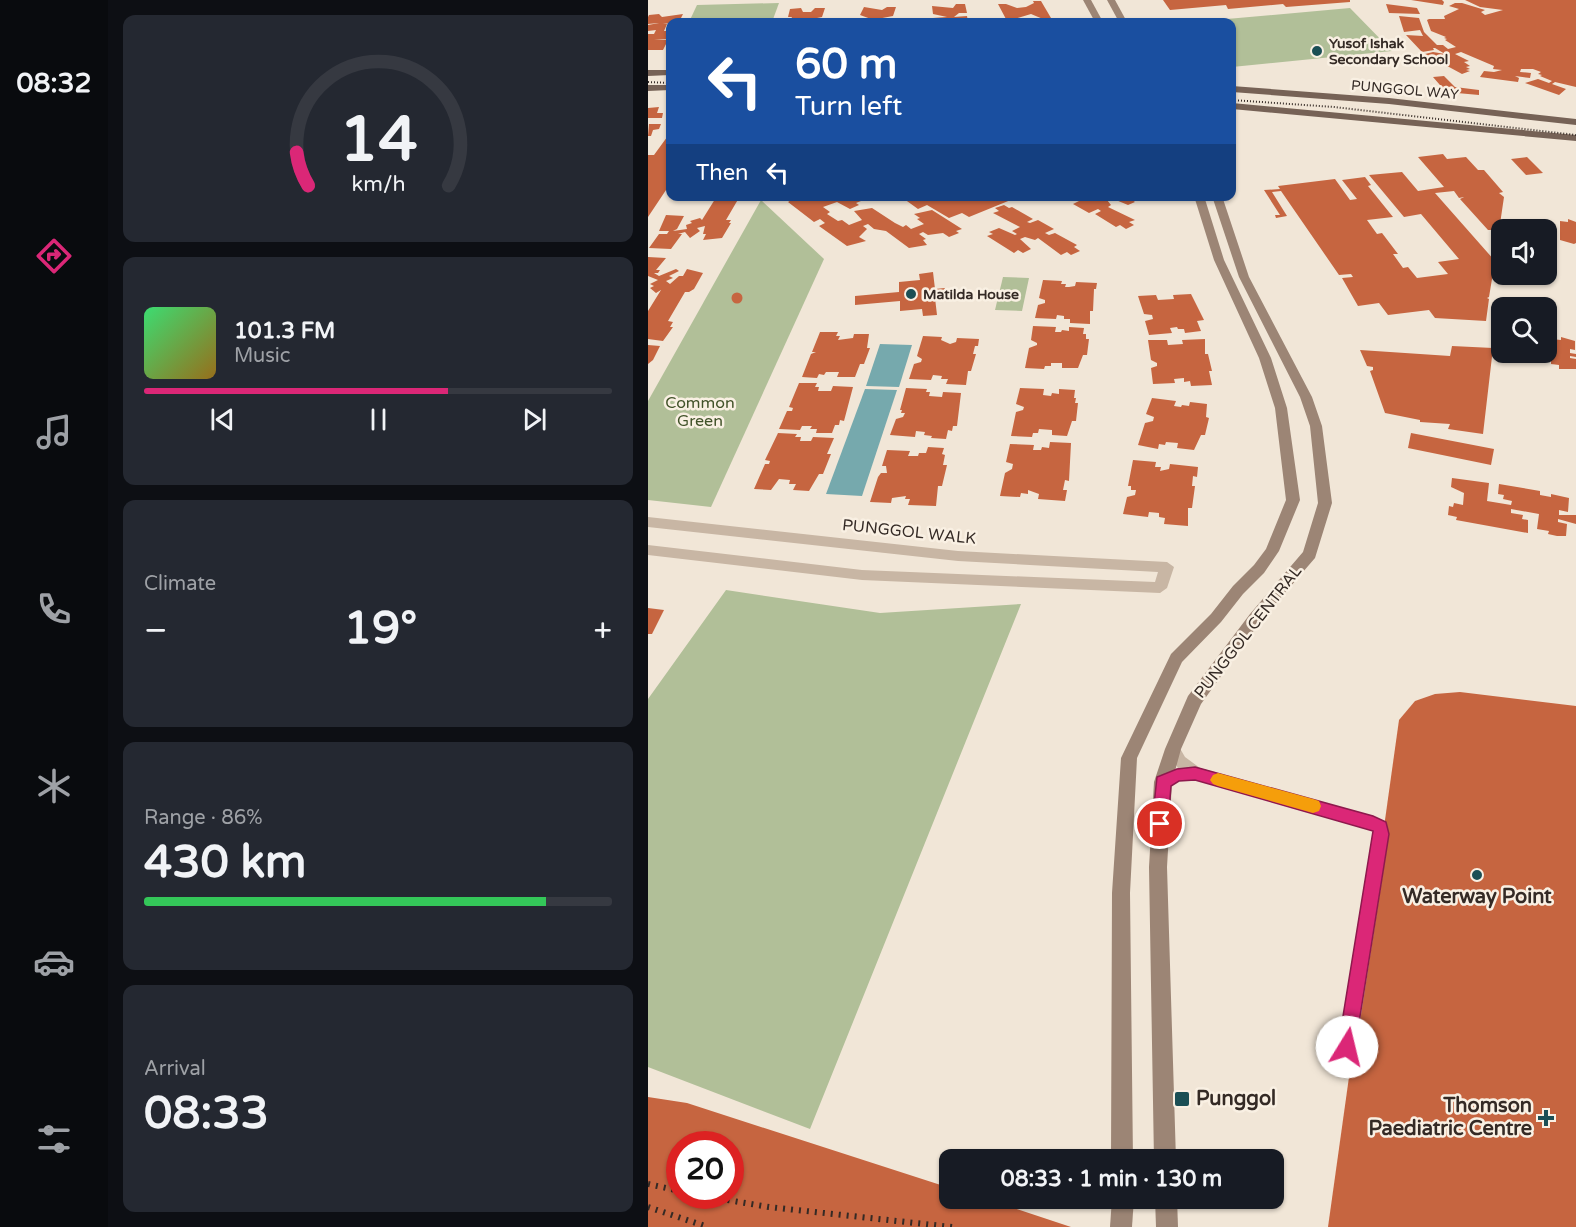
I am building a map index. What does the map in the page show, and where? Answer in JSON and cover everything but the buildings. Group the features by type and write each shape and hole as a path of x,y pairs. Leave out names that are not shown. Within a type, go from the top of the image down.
{"main road":[{"path":"1087,0 1097,18"},
{"path":"1111,0 1121,18"},
{"path":"648,73 666,73"},
{"path":"648,88 666,87"},
{"name":"PUNGGOL WAY","path":"1236,89 1389,101 1576,122"},
{"name":"PUNGGOL WAY","path":"1236,106 1576,138"},
{"path":"1236,116 1282,110"},
{"name":"PUNGGOL CENTRAL","path":"1122,1149 1121,893 1129,758 1176,658 1216,618 1238,590 1259,569 1272,551 1293,500 1281,408 1265,358 1219,260 1201,201"},
{"name":"PUNGGOL CENTRAL","path":"1166,1149 1158,867 1163,782 1173,749 1194,701 1262,609 1310,554 1325,503 1316,426 1306,397 1244,277 1219,201"},
{"path":"1121,1227 1122,1209"},
{"path":"1166,1209 1167,1227"}],"street":[{"name":"PUNGGOL WALK","path":"648,522 958,556 1167,567 1160,588 862,575 648,550"}],"lane":[{"path":"1173,749 1180,761 1195,773"},
{"path":"1163,782 1177,775 1195,773 1373,823 1380,827 1381,834 1353,1036"}],"green space":[{"path":"779,3 773,18 691,18 697,5"},
{"path":"1350,8 1392,51 1236,67 1236,18"},
{"name":"Common Green","path":"762,201 824,259 711,507 648,500 648,401"},
{"path":"1003,277 1029,278 1022,311 995,310"},
{"path":"726,590 880,613 1021,604 810,1129 648,1067 648,699"}],"water":[{"path":"880,344 912,345 899,387 866,386"},
{"path":"865,389 897,390 862,496 826,494"}],"railway":[{"path":"648,82 666,83"},
{"path":"1236,100 1334,107 1576,135"},
{"path":"648,1184 666,1188"},
{"path":"744,1203 952,1227"},
{"path":"648,1207 708,1227"}],"slow traffic":[{"path":"1218,780 1313,806"}],"place":[{"name":"Yusof Ishak Secondary School","path":"1317,51"},
{"name":"Matilda House","path":"911,294"},
{"name":"Waterway Point","path":"1477,875"},
{"name":"Punggol","path":"1182,1099"},
{"name":"Thomson Paediatric Centre","path":"1546,1118"}],"route":[{"path":"1160,824 1163,782 1177,775 1195,773 1373,823 1380,827 1381,834 1347,1047"}]}
